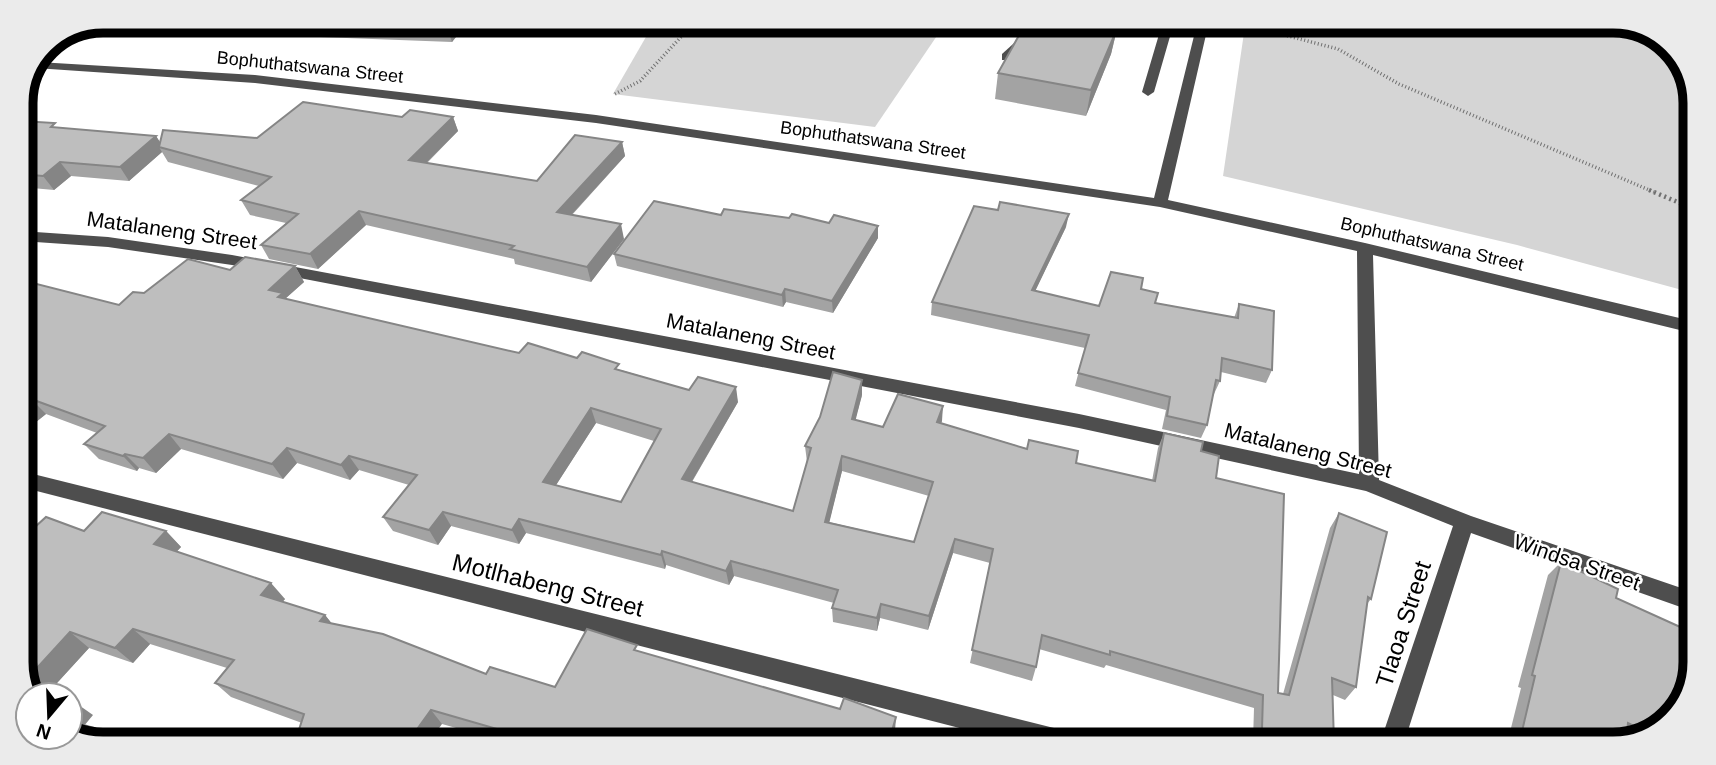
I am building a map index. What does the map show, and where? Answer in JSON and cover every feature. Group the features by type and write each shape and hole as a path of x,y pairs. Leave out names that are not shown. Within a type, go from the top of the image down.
{"street":[{"path":"1006,57 1032,33"},
{"path":"1148,92 1165,33"},
{"path":"1160,203 1200,33"},
{"name":"Bophuthatswana Street","path":"45,66 255,79 596,119 1160,203 1365,248 1683,325"},
{"name":"Matalaneng Street","path":"33,237 107,242 232,260 1079,421 1369,484 1464,522"},
{"path":"1365,248 1369,484"},
{"name":"Motlhabeng Street","path":"33,482 1022,732"},
{"name":"Windsa Street","path":"1464,522 1683,599"},
{"name":"Tlaoa Street","path":"1396,732 1464,522"}],"path":[{"path":"613,95 640,82 685,33"},
{"path":"1277,33 1338,49 1399,84 1683,204"}],"shaded area":[{"path":"648,33 939,33 875,127 613,94"},
{"path":"1244,33 1627,35 1648,43 1662,54 1673,68 1680,85 1683,99 1683,290 1517,245 1223,176"}],"building":[{"path":"1020,33 1115,33 1091,90 998,73"},
{"path":"303,102 402,117 410,110 453,117 409,160 537,181 575,135 622,142 557,212 621,224 587,267 510,249 514,246 359,211 310,254 261,245 298,214 241,200 271,177 159,147 163,130 257,138"},
{"path":"33,122 55,123 51,127 156,136 120,167 60,162 43,176 33,175"},
{"path":"654,201 721,215 724,209 789,218 792,214 829,223 834,215 878,226 832,301 785,289 782,295 614,254"},
{"path":"1000,202 1069,214 1032,290 1099,306 1111,272 1143,278 1141,289 1158,293 1155,303 1238,318 1239,304 1274,311 1272,370 1222,358 1220,381 1216,380 1207,425 1167,416 1170,397 1078,373 1089,335 932,302 974,206 998,210"},
{"path":"245,257 295,266 269,290 283,293 278,297 519,353 528,343 577,358 582,352 619,364 615,369 689,390 698,377 736,387 682,479 793,511 811,448 805,446 820,417 833,372 862,380 852,419 883,427 898,394 943,406 937,422 1027,449 1029,440 1078,451 1076,463 1155,481 1164,433 1203,442 1201,451 1219,456 1216,478 1284,494 1278,693 1289,695 1339,513 1387,532 1371,599 1368,597 1356,687 1332,678 1334,732 1272,732 1262,729 1263,695 1110,651 1110,655 1042,635 1036,667 972,650 993,549 955,539 929,616 881,604 877,618 832,608 838,590 731,561 726,571 662,551 661,555 519,519 512,530 443,512 429,530 383,517 417,475 349,456 341,465 287,448 272,464 169,434 143,458 125,454 123,456 84,444 105,426 33,400 33,283 119,305 133,292 144,293 188,259 230,270","holes":["591,408 661,429 621,502 543,482","842,456 933,482 914,542 825,522"]},
{"path":"102,512 166,531 154,544 271,583 261,595 325,615 320,621 383,634 486,674 490,667 555,687 587,629 637,645 634,650 840,709 844,698 896,717 892,732 508,732 431,710 415,732 298,732 304,714 215,683 234,660 133,629 115,648 70,632 34,671 33,529 46,517 84,531"},
{"path":"1561,562 1618,589 1616,598 1683,628 1683,662 1677,689 1665,708 1644,725 1637,727 1628,723 1627,730 1613,732 1522,732 1535,676 1532,675"},
{"path":"84,725 108,732 103,732 84,728"}]}
